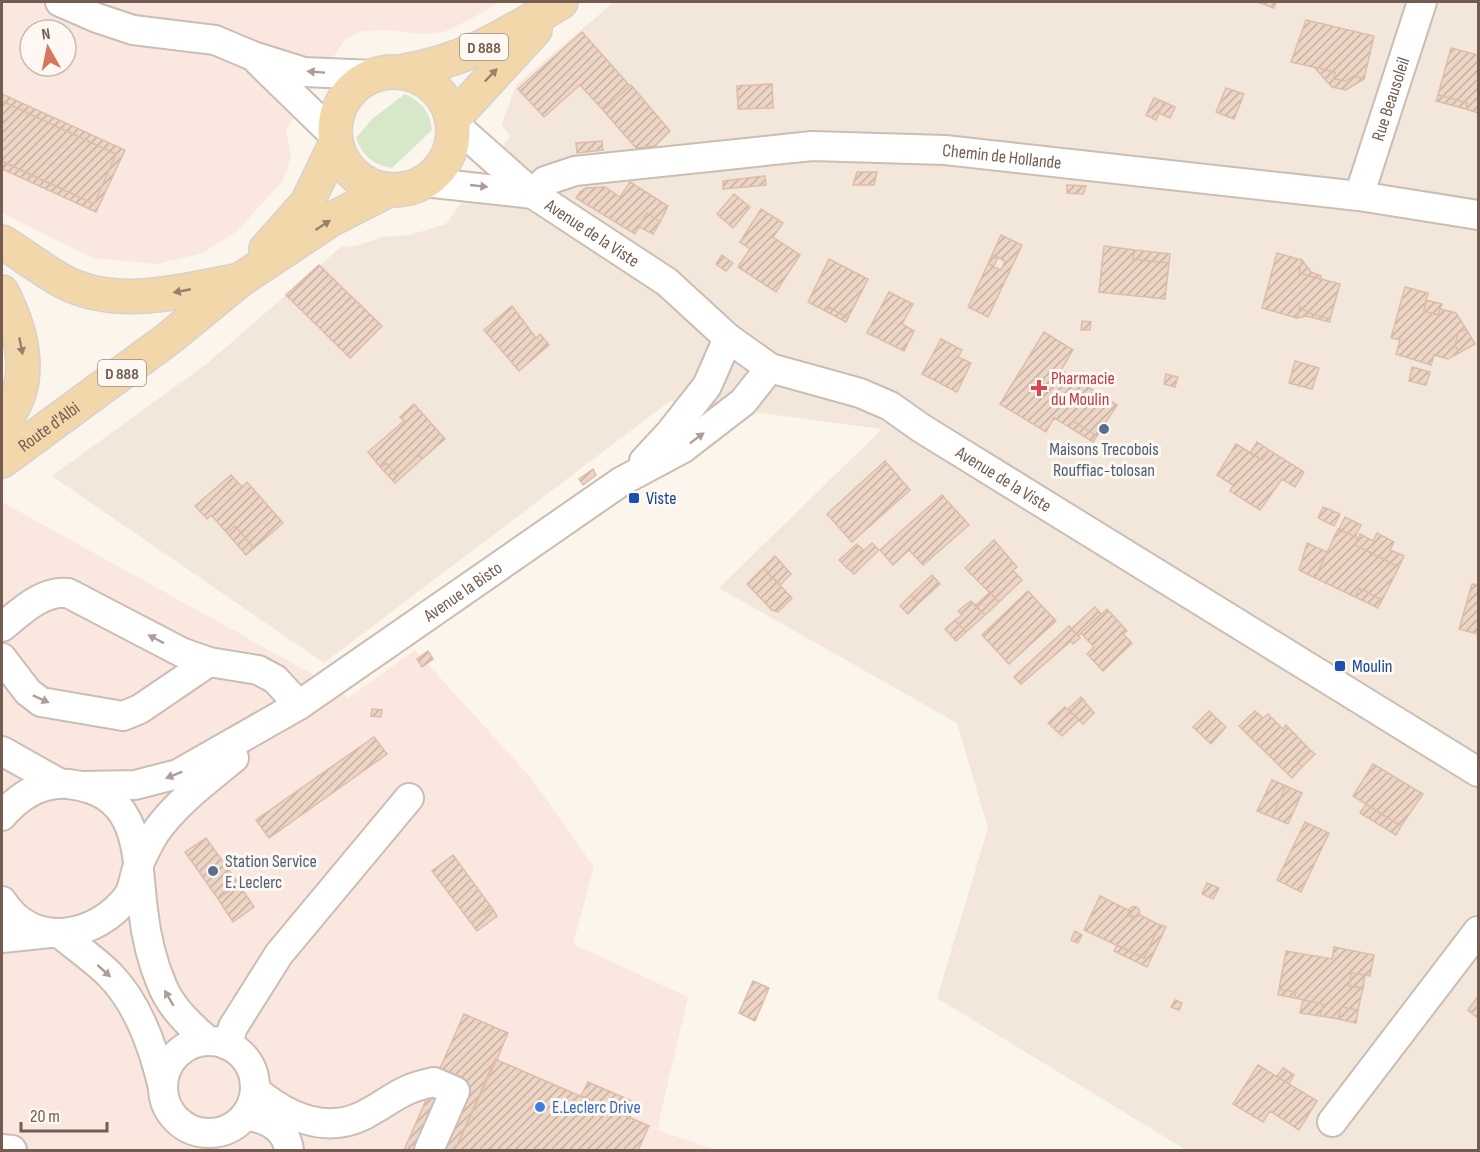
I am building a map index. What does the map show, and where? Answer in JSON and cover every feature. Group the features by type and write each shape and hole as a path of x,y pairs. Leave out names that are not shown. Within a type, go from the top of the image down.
{"main road":[{"name":"D 888","path":"387,73 438,65 472,53 561,2"},
{"name":"D 888","path":"453,121 561,2"},
{"path":"387,73 428,82 448,105 453,121 453,140 448,157 438,171 424,182 407,189 389,190 360,180 349,170 335,140 340,105 355,87 387,73"},
{"name":"Route d'Albi","path":"240,280 307,202 335,140"},
{"name":"Route d'Albi","path":"2,461 168,339 240,280 330,220 389,190"},
{"path":"2,242 64,282 120,297 177,292 240,280"},
{"path":"2,292 17,329 24,363 18,398 2,423"}],"street":[{"path":"60,2 133,30 214,40 253,56 304,72 387,73"},
{"name":"Rue Beausoleil","path":"1359,196 1422,2"},
{"path":"253,56 335,140"},
{"name":"Avenue de la Viste","path":"453,121 533,194 667,282 728,338 770,368 860,393 890,406 921,428 1479,772"},
{"name":"Chemin de Hollande","path":"533,194 545,181 575,171 812,146 945,150 1359,196 1479,215"},
{"name":"Avenue de la Viste","path":"424,182 533,194"},
{"path":"628,477 670,433 706,386 728,338"},
{"path":"628,477 682,449 726,416 743,402 770,368"},
{"name":"Avenue la Bisto","path":"138,866 156,833 184,799 299,705 628,477"},
{"path":"2,627 40,597 54,592 68,593 181,652 209,662 258,670 275,679 299,705"},
{"path":"2,658 28,692 41,702 123,716 140,709 209,662"},
{"name":"Avenue la Bisto","path":"71,785 135,785 178,774 299,705"},
{"path":"2,752 71,785 107,797 125,816 136,839 150,951 162,986 181,1016 217,1043 242,1055 252,1072 250,1103 221,1132 201,1142 174,1118 166,1104 155,1052 124,993 110,975 56,933 34,928 18,919 2,901"},
{"path":"2,816 14,801 35,789 71,785"},
{"path":"163,1088 165,1074 171,1061 181,1051 194,1044 217,1043 233,1027 279,954 410,798"},
{"path":"2,938 87,929 112,915 130,893 138,866"},
{"path":"1332,1122 1479,931"},
{"path":"250,1103 280,1109 317,1124 363,1116 398,1092 434,1082 455,1091 429,1150"},
{"path":"250,1103 264,1119 279,1128 289,1150"},
{"path":"2,1149 12,1150"}],"shaded area":[{"path":"2,2 499,2 444,32 420,34 387,30 364,31 345,39 286,130 291,156 283,181 236,232 203,253 157,264 93,258 2,213"},
{"path":"614,2 1478,2 1478,1150 1186,1150 937,998 988,828 957,723 719,588 882,429 670,401 324,663 52,476 209,362 341,247 356,246 383,237 410,235 446,224 510,136 502,124 516,85"},
{"path":"4,503 314,675 348,698 415,650 531,778 594,867 573,944 688,997 657,1130 717,1150 2,1150 2,505"}],"green space":[{"path":"405,94 424,108 432,130 392,168 385,167 370,159 356,138 372,119"}],"building":[{"path":"1257,2 1276,2 1274,8"},
{"path":"1306,20 1374,36 1364,79 1353,76 1346,81 1334,79 1335,72 1291,62"},
{"path":"582,32 630,86 603,110 580,85 544,117 518,89"},
{"path":"1451,48 1478,55 1478,113 1466,109 1467,103 1438,95"},
{"path":"1314,67 1335,72 1334,79 1346,81 1353,76 1364,79 1346,90 1332,87"},
{"path":"772,84 773,108 738,109 737,86"},
{"path":"631,85 670,131 655,146 636,148 603,110"},
{"path":"1226,88 1244,94 1234,119 1216,112"},
{"path":"2,94 125,150 96,212 2,169 5,163 94,204 116,154 2,101"},
{"path":"1438,95 1467,103 1466,109 1436,101"},
{"path":"1154,98 1164,102 1156,120 1146,115"},
{"path":"2,101 116,154 94,204 2,161"},
{"path":"1164,102 1175,107 1170,118 1159,113"},
{"path":"602,141 603,150 577,153 576,143"},
{"path":"857,172 877,172 874,185 853,185"},
{"path":"765,176 766,185 723,189 723,181"},
{"path":"630,182 668,206 660,222 647,213 635,234 576,198 586,188 605,187 620,197"},
{"path":"1067,185 1086,186 1083,194 1067,193"},
{"path":"734,194 750,207 733,228 717,214"},
{"path":"761,209 783,223 773,237 800,255 776,292 738,267 750,249 740,242"},
{"path":"647,213 660,222 653,234 639,227"},
{"path":"1001,235 1022,245 988,317 968,307 988,264 1001,270 1005,261 992,255"},
{"path":"1104,246 1134,250 1133,259 1169,263 1165,299 1099,292"},
{"path":"1134,250 1170,254 1169,263 1133,259"},
{"path":"1277,253 1302,260 1299,273 1340,284 1330,319 1309,313 1300,307 1297,318 1262,308"},
{"path":"722,255 733,263 726,271 716,264"},
{"path":"992,255 998,257 994,266 988,264"},
{"path":"829,259 868,279 848,318 829,307 827,312 808,302"},
{"path":"1302,260 1311,272 1321,276 1320,279 1299,273"},
{"path":"319,265 382,326 350,358 286,295"},
{"path":"1405,287 1428,293 1424,311 1438,315 1440,309 1456,313 1466,329 1458,333 1455,345 1459,353 1448,359 1434,355 1431,365 1396,354 1400,340 1391,338"},
{"path":"889,292 913,304 902,324 914,331 904,351 867,333"},
{"path":"1426,300 1442,304 1438,315 1424,311"},
{"path":"512,306 536,338 540,334 549,345 519,371 484,330"},
{"path":"829,307 848,318 846,322 827,312"},
{"path":"1300,307 1309,313 1330,319 1330,322 1306,316 1297,318"},
{"path":"1082,321 1091,322 1090,330 1081,330"},
{"path":"1466,329 1475,344 1459,353 1455,345 1458,333"},
{"path":"1044,332 1073,350 1061,370 1117,405 1097,436 1073,421 1069,427 1054,418 1046,432 1000,404"},
{"path":"941,339 962,350 958,357 971,363 957,392 922,374"},
{"path":"1295,361 1319,368 1312,389 1289,383"},
{"path":"1412,367 1430,372 1426,385 1409,381"},
{"path":"1166,374 1178,377 1175,387 1164,384"},
{"path":"414,404 445,439 422,459 419,455 397,475 386,463 381,468 368,452 404,421 400,417"},
{"path":"1073,421 1097,436 1093,442 1069,427"},
{"path":"1257,442 1269,450 1262,460 1250,453"},
{"path":"1236,444 1262,460 1269,450 1304,472 1295,487 1282,479 1260,510 1230,491 1233,485 1217,475"},
{"path":"419,455 422,459 395,483 381,468 386,463 397,475"},
{"path":"885,461 910,490 852,542 827,514"},
{"path":"593,469 596,475 583,485 579,479"},
{"path":"231,475 242,487 247,482 283,523 254,548 235,526 227,533 211,515 207,519 195,506"},
{"path":"942,495 969,525 923,565 909,550 893,565 880,550"},
{"path":"1323,507 1340,514 1334,526 1318,518"},
{"path":"1345,517 1361,525 1355,537 1339,529"},
{"path":"235,526 254,548 246,555 227,533"},
{"path":"1338,529 1358,538 1355,545 1399,567 1382,600 1359,588 1355,597 1315,578"},
{"path":"1377,533 1394,542 1390,550 1404,556 1399,567 1355,545 1360,534 1373,541"},
{"path":"994,540 1017,567 1013,570 1022,580 999,602 965,568"},
{"path":"872,543 879,550 854,574 846,567"},
{"path":"1307,543 1327,552 1315,578 1299,570"},
{"path":"857,544 864,551 846,567 839,560"},
{"path":"775,556 791,574 780,585 763,568"},
{"path":"763,568 792,598 778,612 772,610 747,584"},
{"path":"932,575 940,584 919,603 911,595"},
{"path":"1472,584 1478,585 1478,634 1459,629"},
{"path":"1359,588 1382,600 1378,608 1355,597"},
{"path":"1028,591 1056,621 1009,664 982,635"},
{"path":"990,592 999,602 985,615 975,606"},
{"path":"911,595 919,603 908,614 900,606"},
{"path":"971,601 985,615 966,632 955,620 962,615 958,611"},
{"path":"1095,607 1101,614 1078,636 1071,629"},
{"path":"1107,609 1127,631 1123,634 1132,643 1103,671 1087,654 1094,647 1081,633"},
{"path":"955,620 966,632 956,641 945,629"},
{"path":"1069,626 1080,638 1073,644 1071,641 1021,684 1014,677"},
{"path":"428,651 433,659 422,667 417,659"},
{"path":"1081,697 1094,713 1083,724 1068,709"},
{"path":"1065,707 1079,720 1062,736 1048,723"},
{"path":"372,709 382,710 381,717 371,716"},
{"path":"1209,711 1226,727 1211,744 1193,727"},
{"path":"1255,711 1263,718 1268,714 1283,729 1286,725 1310,750 1298,762 1302,767 1292,778 1239,726"},
{"path":"374,737 387,754 269,838 256,820"},
{"path":"1310,750 1315,754 1302,767 1298,762"},
{"path":"1373,764 1423,794 1401,826 1353,796"},
{"path":"1272,780 1286,786 1272,817 1257,811"},
{"path":"1286,786 1302,793 1288,824 1272,817"},
{"path":"1366,804 1401,826 1396,835 1360,813"},
{"path":"1305,822 1329,833 1301,892 1277,880"},
{"name":"Station Service E. Leclerc","path":"206,838 239,884 218,899 185,852"},
{"path":"453,855 492,908 471,923 432,871"},
{"path":"1207,883 1219,888 1213,899 1202,894"},
{"path":"239,884 254,907 233,922 218,899"},
{"path":"1100,896 1130,911 1128,914 1136,918 1138,914 1160,925 1144,958 1084,930"},
{"path":"1134,906 1140,912 1134,918 1128,912"},
{"path":"492,908 497,916 477,931 471,923"},
{"path":"1160,925 1166,927 1147,967 1114,951 1117,945 1144,958"},
{"path":"1075,931 1082,935 1078,943 1071,940"},
{"path":"1334,947 1374,955 1370,976 1351,973 1349,986 1363,988 1358,1010 1341,1007 1338,1019 1320,1016 1323,1004 1294,998 1296,992 1279,989 1286,951 1332,959"},
{"path":"1351,973 1365,975 1363,988 1349,986"},
{"path":"753,981 769,988 755,1021 739,1013"},
{"path":"1279,989 1296,992 1294,998 1278,995"},
{"path":"1478,996 1478,1018 1468,1010"},
{"path":"1175,1000 1182,1003 1179,1010 1171,1007"},
{"path":"1303,1000 1323,1004 1320,1016 1300,1013"},
{"path":"1341,1007 1358,1010 1356,1023 1338,1019"},
{"path":"464,1014 508,1033 497,1059 455,1150 404,1150"},
{"name":"E.Leclerc Drive","path":"495,1059 649,1126 638,1150 455,1150"},
{"path":"1258,1065 1317,1101 1299,1130 1270,1111 1263,1122 1233,1104"},
{"path":"1283,1068 1294,1075 1289,1084 1277,1076"},
{"path":"588,1082 636,1103 630,1118 581,1096"}],"place":[{"name":"Pharmacie du Moulin","path":"1039,388"},
{"name":"Maisons Trecobois Rouffiac-tolosan","path":"1104,429"},
{"name":"Viste","path":"634,498"},
{"name":"Moulin","path":"1340,666"},
{"name":"Station Service E. Leclerc","path":"213,871"},
{"name":"E.Leclerc Drive","path":"540,1107"}]}
